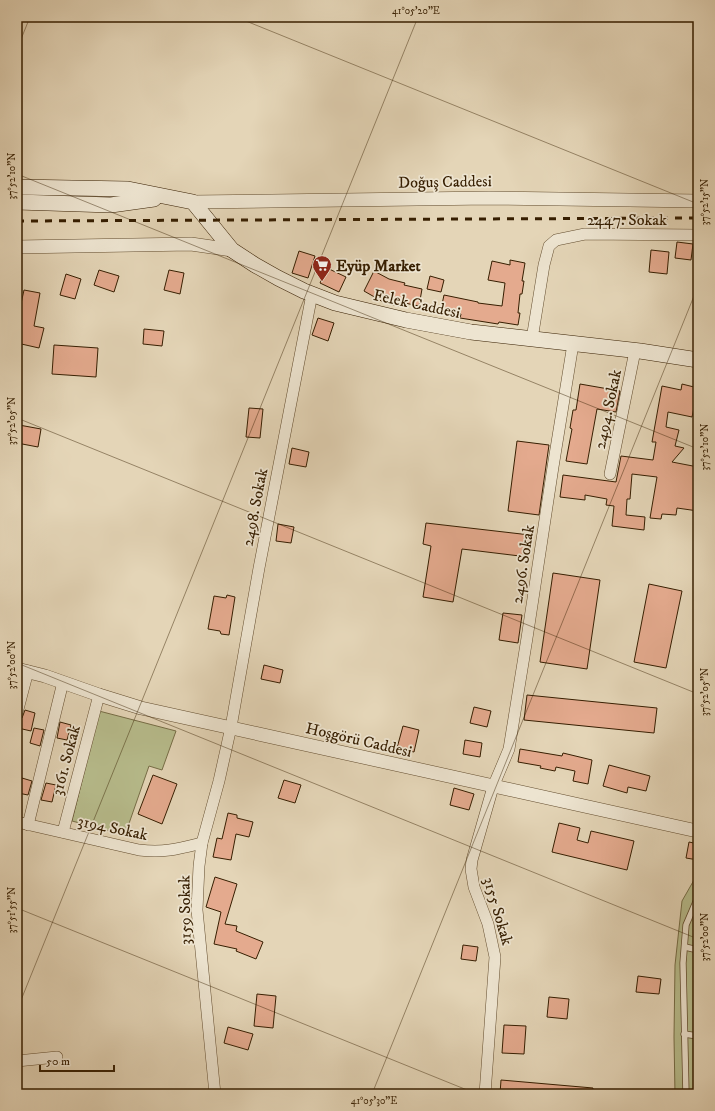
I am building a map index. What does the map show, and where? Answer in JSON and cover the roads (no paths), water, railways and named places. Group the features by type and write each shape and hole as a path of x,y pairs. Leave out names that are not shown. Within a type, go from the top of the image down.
{"main road":[{"path":"17,186 128,189 193,202"},
{"path":"17,202 111,205 165,197"},
{"name":"Felek Caddesi","path":"193,202 232,250 255,265 312,294 335,303 406,320 472,332 532,338 698,360"}],"street":[{"name":"Doğuş Caddesi","path":"193,202 489,198 698,201"},
{"name":"2447. Sokak","path":"532,338 544,265 549,246 556,240 585,234 698,235"},
{"path":"17,247 191,244 232,250"},
{"name":"2498. Sokak","path":"231,727 260,560 312,294"},
{"name":"2496. Sokak","path":"494,787 509,749 528,638 573,344"},
{"name":"2494. Sokak","path":"610,474 635,351"},
{"path":"17,713 23,670"},
{"name":"Hoşgörü Caddesi","path":"23,670 141,708 697,831"},
{"path":"22,824 63,682"},
{"name":"3161. Sokak","path":"63,832 99,695"},
{"name":"3159 Sokak","path":"215,1094 197,910 199,866 202,843 219,780 231,727"},
{"name":"3155 Sokak","path":"485,1094 495,957 488,924 474,887 471,869 474,852 494,787"},
{"name":"3194 Sokak","path":"22,824 139,850 156,852 174,850 202,843"},
{"path":"17,1062 57,1057"}],"lane":[{"path":"686,1094 683,963 686,925 698,897"},
{"path":"685,947 698,950"},
{"path":"684,1034 698,1036"}],"railway":[{"path":"17,221 698,218"}],"place":[{"name":"Eyüp Market","path":"322,282"}]}
